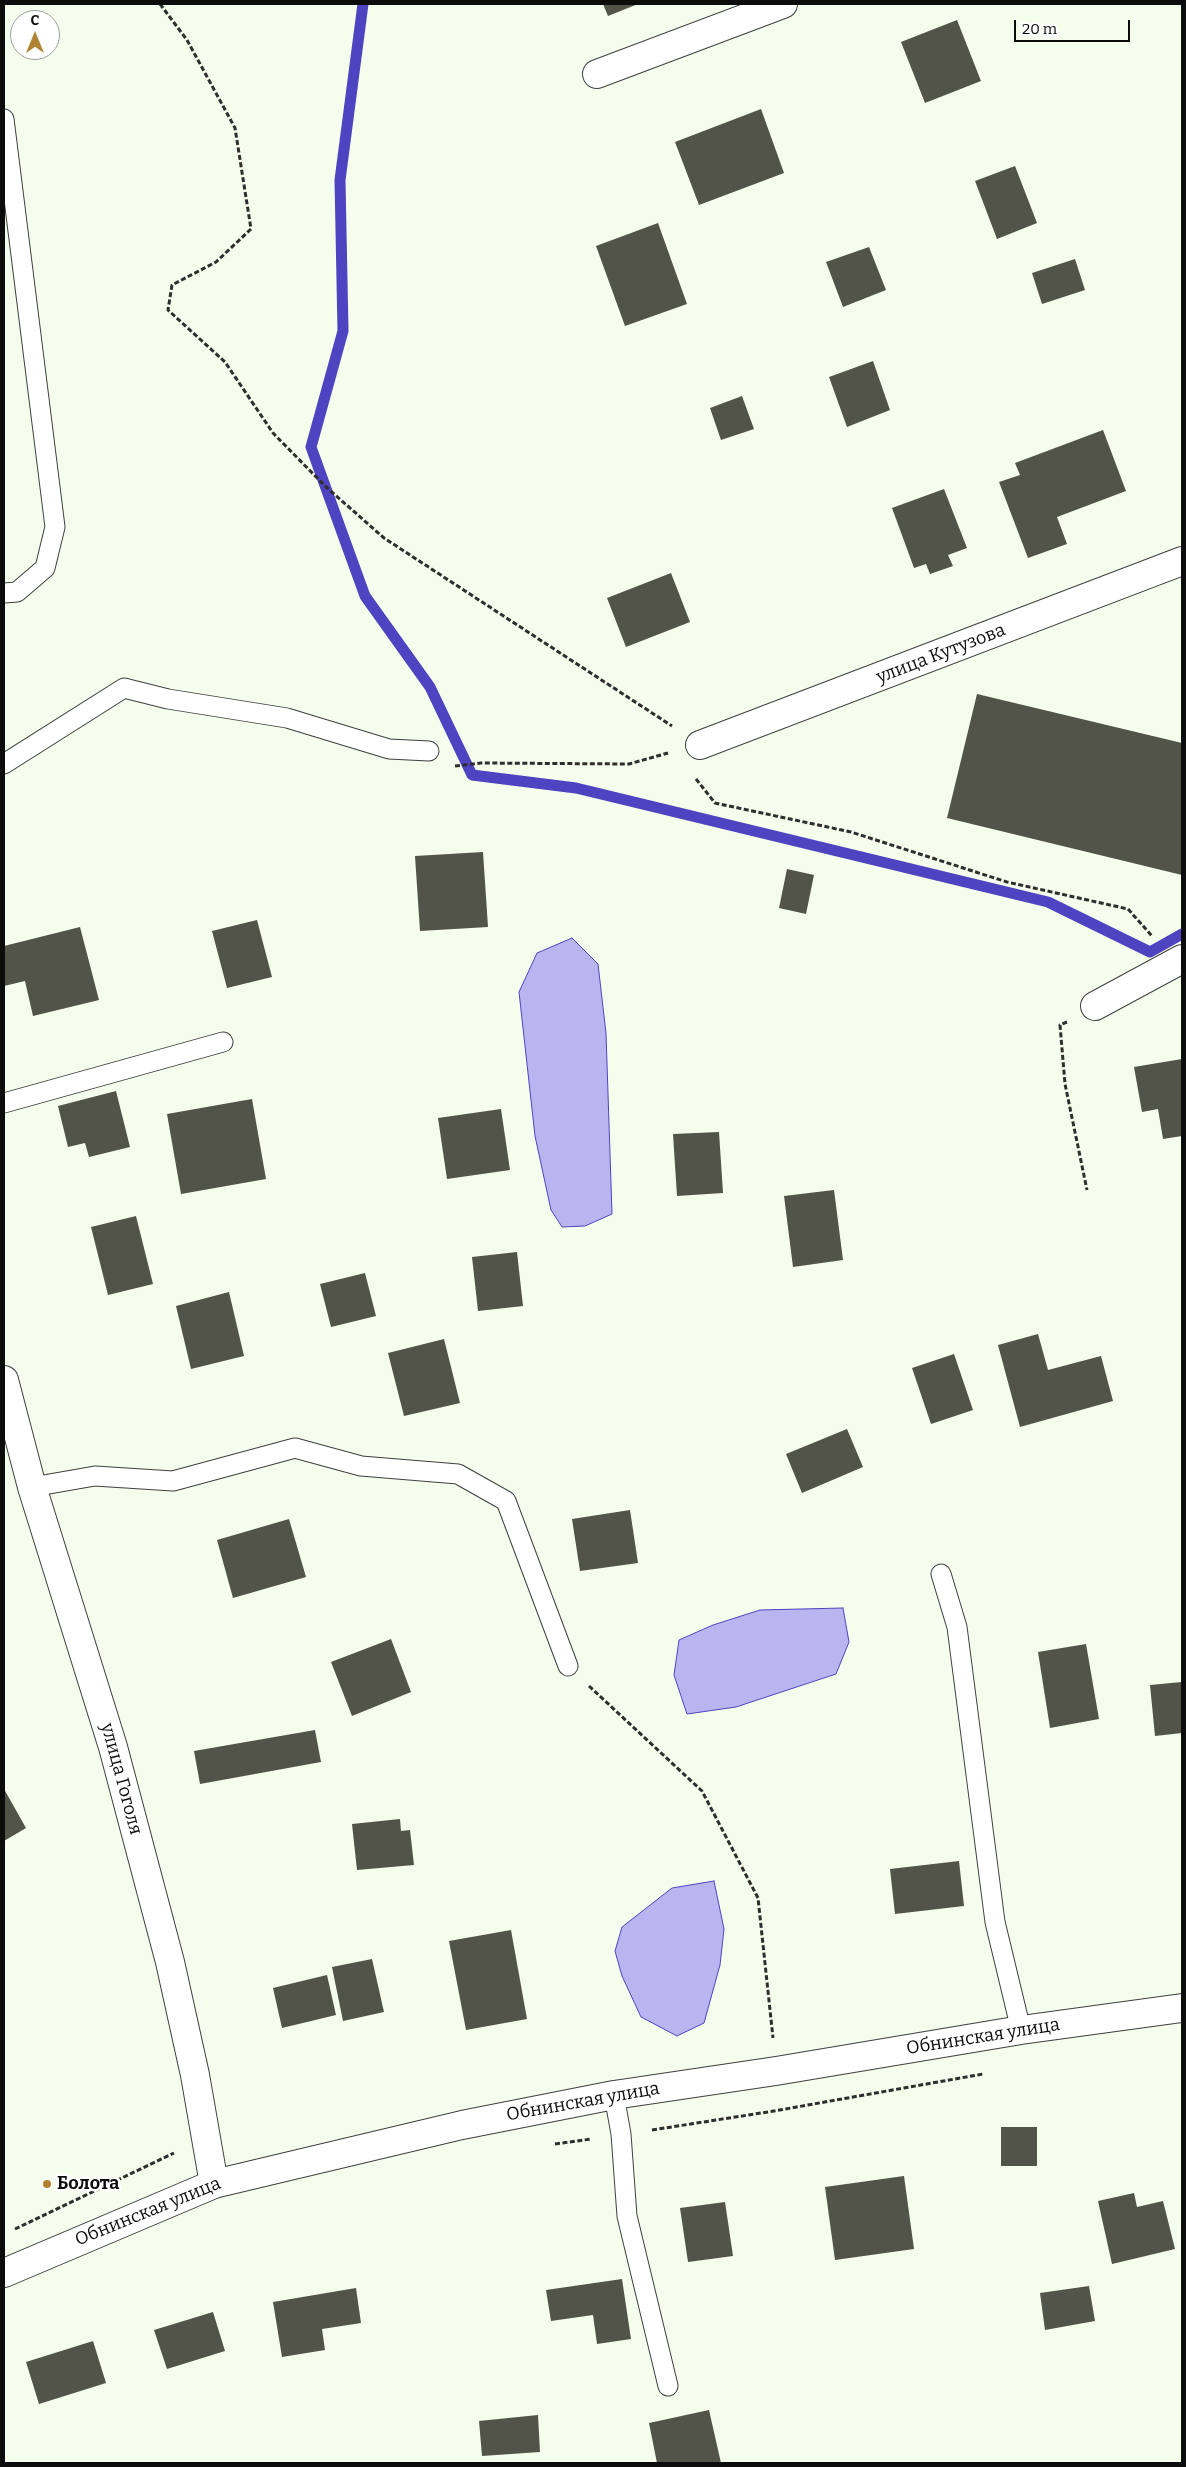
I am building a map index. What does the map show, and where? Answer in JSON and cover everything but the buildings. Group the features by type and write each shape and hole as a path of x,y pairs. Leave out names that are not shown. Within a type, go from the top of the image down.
{"street":[{"path":"597,74 783,4"},
{"name":"улица Кутузова","path":"700,745 1182,561"},
{"path":"1095,1006 1177,961"},
{"name":"улица Гоголя","path":"4,1380 32,1487 125,1794 170,1962 195,2075 214,2184"},
{"name":"Обнинская улица","path":"4,2273 214,2184 462,2125 614,2095 776,2071 1021,2030 1182,2008"}],"lane":[{"path":"4,119 55,527 45,568 17,592 4,593"},
{"path":"4,764 124,688 168,699 287,718 390,749 428,751"},
{"path":"4,1103 223,1042"},
{"path":"32,1487 95,1476 173,1481 295,1448 361,1466 458,1474 506,1501 568,1666"},
{"path":"941,1574 957,1626 995,1922 1021,2030"},
{"path":"614,2095 621,2134 627,2216 668,2386"}],"path":[{"path":"160,4 187,40 235,128 251,229 216,262 172,285 168,310 225,362 273,432 325,486 384,538 700,745"},
{"path":"449,766 481,763 629,764 700,745"},
{"path":"700,745 690,771 714,803 851,832 1007,882 1128,909 1177,961"},
{"path":"1087,1190 1065,1084 1060,1025 1095,1006"},
{"path":"568,1666 702,1792 758,1898 776,2071"},
{"path":"553,2145 774,2111 986,2073"},
{"path":"10,2232 206,2138"}],"shaded area":[{"path":"572,938 598,964 606,1033 612,1214 585,1226 562,1227 551,1210 535,1136 519,992 537,953"},
{"path":"843,1608 849,1642 836,1674 736,1707 687,1714 674,1675 679,1640 713,1625 760,1610"},
{"path":"714,1881 724,1929 720,1965 704,2023 677,2036 641,2017 622,1976 615,1951 622,1927 672,1888"}],"waterway":[{"path":"363,4 340,180 343,331 311,447 365,596 430,687 472,775 576,788 1048,902 1150,952 1182,934"}],"place":[{"name":"Болота","path":"47,2184"}]}
